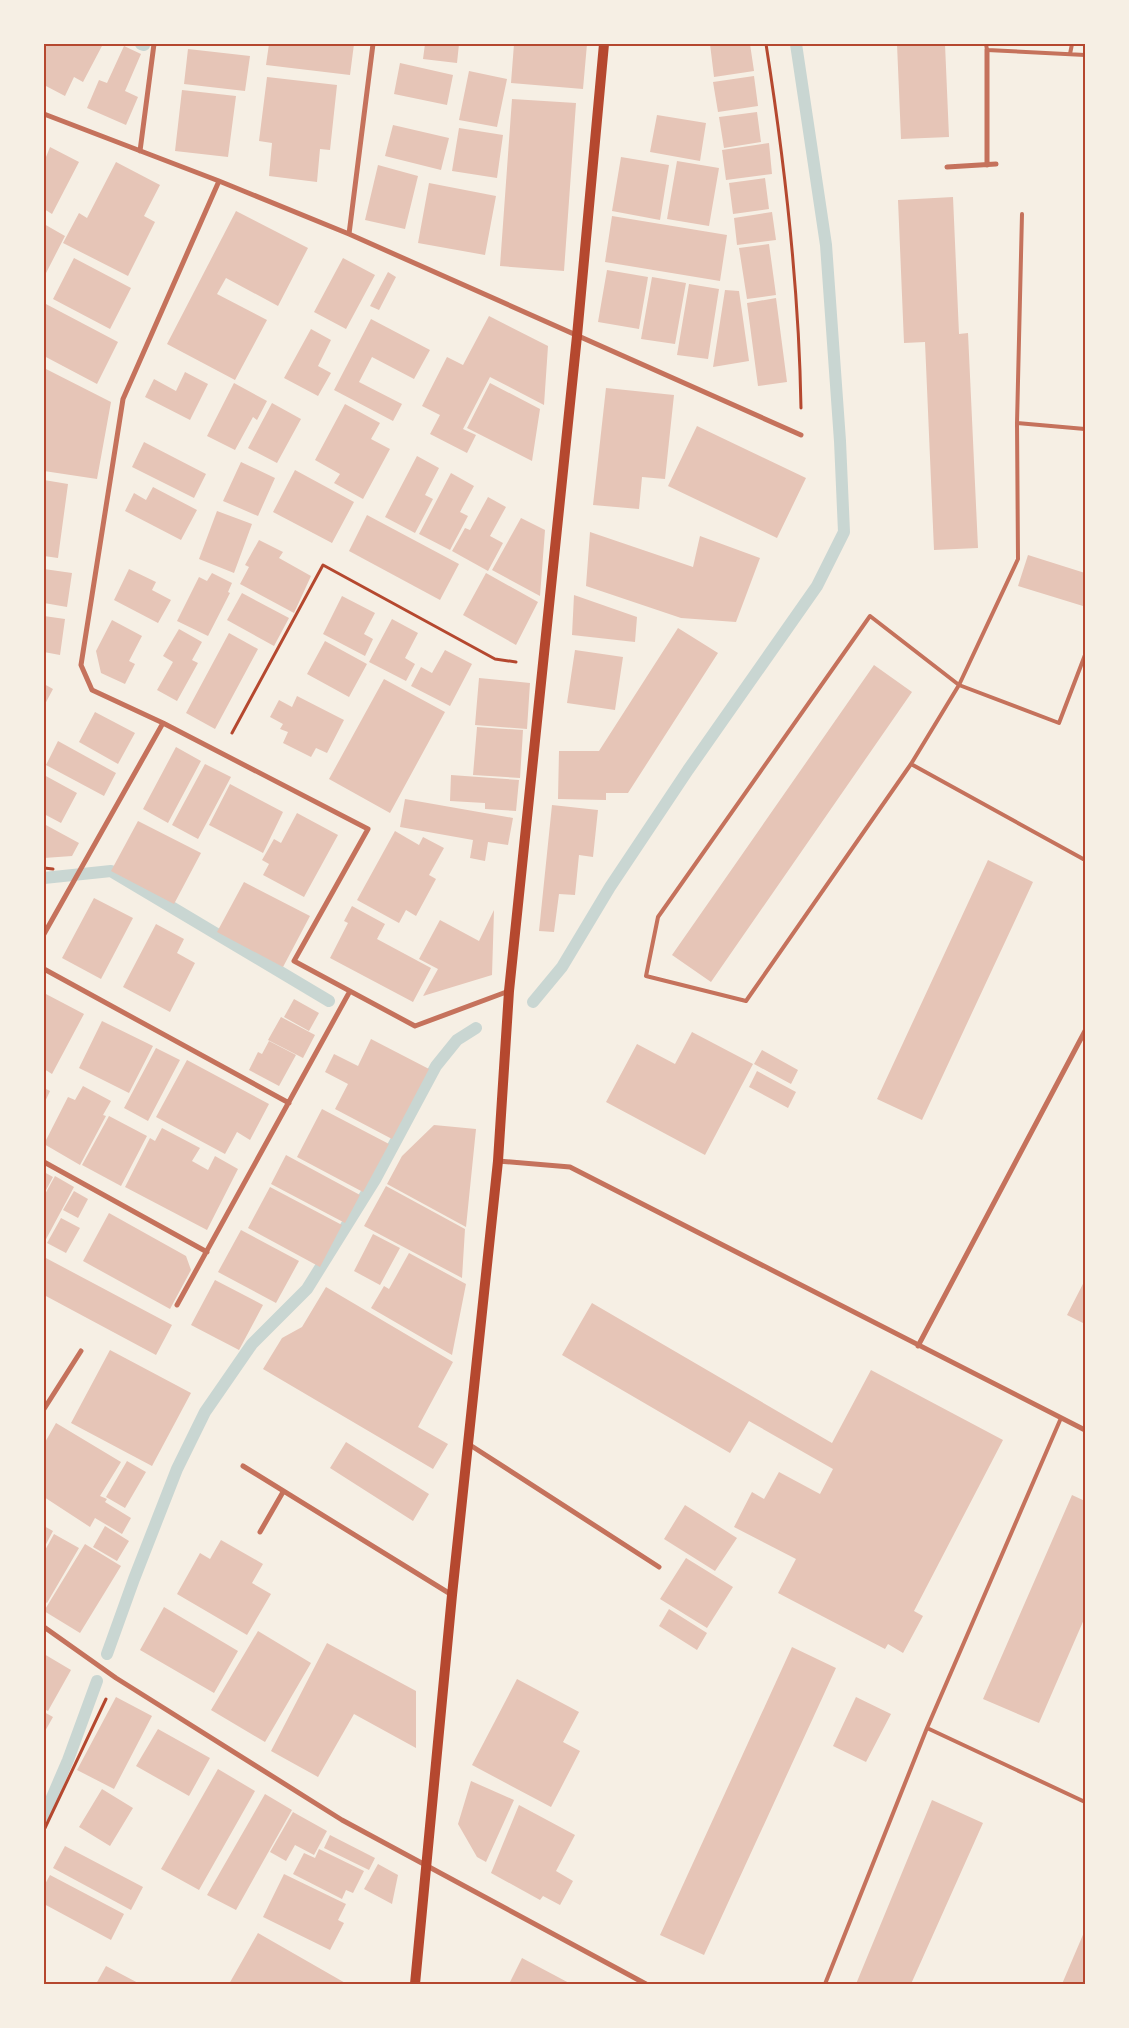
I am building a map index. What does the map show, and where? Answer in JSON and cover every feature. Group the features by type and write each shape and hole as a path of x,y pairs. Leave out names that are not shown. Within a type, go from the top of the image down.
{"main road":[{"path":"415,1984 452,1595 470,1445 498,1161 509,991 577,336 604,44"}],"street":[{"path":"140,151 154,44"},
{"path":"349,234 373,44"},
{"path":"987,50 987,165"},
{"path":"44,114 220,181 349,234 801,435"},
{"path":"947,167 996,164"},
{"path":"220,181 123,399 81,665 92,690 163,723 368,829 294,961 415,1026 509,991"},
{"path":"44,934 163,723"},
{"path":"44,969 289,1102"},
{"path":"177,1305 350,991"},
{"path":"918,1346 1085,1031"},
{"path":"498,1161 570,1167 1085,1430"},
{"path":"44,1162 207,1252"},
{"path":"44,1409 81,1351"},
{"path":"470,1445 659,1567"},
{"path":"243,1466 452,1595"},
{"path":"260,1532 283,1492"},
{"path":"44,1627 116,1678 342,1820 646,1984"}],"lane":[{"path":"986,44 987,50 1085,55"},
{"path":"1070,54 1072,44"},
{"path":"1022,214 1017,423 1018,559 959,685 911,764 746,1001 646,976 658,917 870,616 959,685 1059,723 1085,655"},
{"path":"1017,423 1085,430"},
{"path":"911,764 1085,860"},
{"path":"825,1984 927,1728 1061,1418"},
{"path":"927,1728 1085,1802"}],"path":[{"path":"766,44 784,164 799,322 801,435"},
{"path":"221,753 323,565 495,660 543,665"},
{"path":"44,1830 116,1678"}],"building":[{"path":"44,44 103,44 83,82 74,77 65,96 44,85"},
{"path":"269,44 354,44 350,75 266,65"},
{"path":"425,44 459,44 457,63 423,59"},
{"path":"514,44 587,44 583,89 511,83"},
{"path":"710,44 750,44 754,71 714,77"},
{"path":"897,44 945,44 949,137 901,139"},
{"path":"124,46 141,54 125,91 138,97 126,125 87,108 99,80 107,83"},
{"path":"188,49 250,56 245,91 184,84"},
{"path":"400,63 453,75 447,105 394,94"},
{"path":"469,71 507,79 497,127 459,120"},
{"path":"754,76 758,106 718,112 713,82"},
{"path":"267,77 337,85 330,150 320,149 317,182 269,176 272,143 259,141"},
{"path":"182,90 236,96 228,157 175,151"},
{"path":"512,99 576,103 564,271 500,266"},
{"path":"757,112 761,142 724,148 719,117"},
{"path":"657,115 706,123 700,161 650,152"},
{"path":"393,125 449,138 441,170 385,156"},
{"path":"459,128 503,135 497,178 452,171"},
{"path":"769,143 772,174 726,180 722,150"},
{"path":"50,147 79,162 52,214 44,209 44,155 46,157"},
{"path":"621,157 669,165 660,220 612,211"},
{"path":"677,161 719,168 709,226 667,219"},
{"path":"116,162 160,185 144,216 155,222 128,276 63,243 79,213 87,218"},
{"path":"378,165 418,176 405,229 365,220"},
{"path":"765,178 769,209 733,214 729,183"},
{"path":"429,183 496,196 485,255 418,243"},
{"path":"953,197 959,334 968,333 978,548 934,550 925,342 904,343 898,200"},
{"path":"236,211 308,248 278,306 226,278 217,294 267,320 235,380 167,344"},
{"path":"772,212 776,240 737,245 734,218"},
{"path":"612,216 727,235 720,281 605,262"},
{"path":"44,224 65,236 44,277"},
{"path":"769,244 776,295 747,299 739,248"},
{"path":"74,258 131,288 110,329 53,299"},
{"path":"343,258 375,275 346,329 314,312"},
{"path":"607,270 648,277 639,329 598,322"},
{"path":"388,272 396,277 379,310 370,306"},
{"path":"652,277 686,283 675,344 641,339"},
{"path":"689,284 719,289 708,359 677,355"},
{"path":"725,290 739,291 749,361 713,367"},
{"path":"776,298 787,382 758,386 747,303"},
{"path":"44,303 118,342 97,384 44,356"},
{"path":"489,316 548,346 544,405 490,377 463,429 476,435 467,453 430,434 440,415 422,406 447,357 463,365"},
{"path":"371,319 430,350 414,379 372,357 359,382 402,404 393,421 334,390"},
{"path":"311,329 331,340 318,366 331,373 318,396 284,378"},
{"path":"44,368 111,402 97,479 44,471"},
{"path":"185,372 208,384 190,420 145,397 154,379 176,391"},
{"path":"234,383 267,401 257,420 253,417 235,450 207,436"},
{"path":"490,383 540,409 532,461 467,428"},
{"path":"606,388 674,395 665,479 642,477 639,509 593,505"},
{"path":"272,403 301,419 277,463 248,448"},
{"path":"345,404 380,423 371,439 390,449 363,499 334,483 340,474 315,460"},
{"path":"697,426 806,478 777,538 668,486"},
{"path":"144,442 206,474 194,498 132,467"},
{"path":"417,456 439,468 425,495 433,499 415,533 385,517"},
{"path":"241,462 275,478 258,516 223,501"},
{"path":"295,470 354,502 332,543 273,512"},
{"path":"451,473 474,486 460,512 468,516 450,550 419,534"},
{"path":"44,480 68,484 58,558 44,556"},
{"path":"153,487 197,510 181,540 125,511 134,493 146,500"},
{"path":"488,497 506,507 490,536 503,543 488,571 452,551 465,528 470,530"},
{"path":"217,511 252,524 234,573 199,559"},
{"path":"367,515 459,564 440,600 349,551"},
{"path":"521,518 545,530 540,596 492,570"},
{"path":"590,532 693,567 700,536 760,558 736,622 681,618 586,586"},
{"path":"259,540 283,552 279,558 311,576 294,613 240,584 249,567 245,565"},
{"path":"1028,555 1085,573 1085,598 1083,606 1018,586"},
{"path":"44,569 72,573 67,607 44,603"},
{"path":"129,569 156,582 152,590 171,600 158,623 114,600"},
{"path":"212,573 232,583 228,592 230,593 208,636 177,621 199,577 207,581"},
{"path":"486,573 538,602 516,645 463,615"},
{"path":"242,593 289,618 274,646 227,620"},
{"path":"574,595 637,617 635,642 572,635"},
{"path":"342,596 375,613 364,634 373,639 365,656 323,634"},
{"path":"44,616 65,619 60,655 44,652"},
{"path":"392,619 418,633 405,658 415,664 406,681 369,662"},
{"path":"112,620 142,636 129,661 135,664 125,684 101,673 96,651"},
{"path":"678,628 718,653 628,793 606,793 606,800 558,799 559,751 599,751"},
{"path":"179,629 202,642 192,660 198,663 177,701 157,690 173,662 163,656"},
{"path":"229,633 258,649 215,729 186,713"},
{"path":"325,641 367,664 349,697 307,674"},
{"path":"445,650 472,664 450,706 411,686 421,667 432,673"},
{"path":"575,650 623,657 615,710 567,703"},
{"path":"874,665 912,692 711,982 672,955"},
{"path":"479,678 530,683 527,729 475,725"},
{"path":"384,679 445,712 390,813 329,779"},
{"path":"44,684 53,689 44,706"},
{"path":"297,696 344,720 327,753 316,748 311,757 283,743 288,732 280,729 283,724 270,717 279,700 292,707"},
{"path":"95,712 135,733 118,764 79,742"},
{"path":"477,727 523,730 520,778 473,775"},
{"path":"58,741 116,773 104,796 46,765"},
{"path":"176,747 201,761 168,823 143,809"},
{"path":"205,764 231,777 198,839 172,825"},
{"path":"44,775 77,793 61,823 44,814"},
{"path":"451,775 519,780 516,811 485,809 485,803 450,801"},
{"path":"230,784 283,812 263,853 209,825"},
{"path":"405,799 513,818 508,845 488,842 485,861 470,858 473,840 400,827"},
{"path":"552,805 598,810 593,857 579,855 575,895 559,894 554,932 539,931"},
{"path":"297,813 338,835 304,897 263,875 269,864 262,860 274,839 281,843"},
{"path":"138,821 201,853 174,904 111,871"},
{"path":"44,824 79,843 72,856 44,858"},
{"path":"395,831 419,845 423,837 444,848 429,875 436,879 416,916 406,910 399,923 357,900"},
{"path":"988,860 1033,882 922,1120 877,1099"},
{"path":"244,882 310,916 283,967 217,932"},
{"path":"94,898 133,918 101,979 62,958"},
{"path":"352,906 385,924 377,939 431,968 413,1002 330,958 348,923 344,921"},
{"path":"494,910 492,975 423,996 438,969 419,959 440,920 479,941"},
{"path":"156,924 184,939 177,953 195,963 170,1012 123,987"},
{"path":"44,993 84,1014 52,1074 44,1069"},
{"path":"294,999 319,1013 309,1031 284,1017"},
{"path":"281,1017 315,1035 303,1058 268,1040"},
{"path":"102,1021 153,1046 129,1093 79,1068"},
{"path":"692,1032 753,1064 705,1155 606,1102 637,1044 675,1064"},
{"path":"371,1039 429,1069 392,1139 335,1109 348,1084 325,1072 334,1054 358,1066"},
{"path":"269,1041 296,1055 279,1086 249,1070 258,1052 262,1054"},
{"path":"156,1048 180,1060 148,1121 124,1108"},
{"path":"762,1050 798,1070 791,1084 754,1064"},
{"path":"187,1060 269,1104 250,1140 237,1132 225,1154 156,1117"},
{"path":"757,1071 796,1092 788,1108 749,1087"},
{"path":"83,1086 111,1101 103,1115 106,1116 80,1165 44,1144 68,1097 75,1100"},
{"path":"44,1088 50,1091 44,1104"},
{"path":"322,1109 389,1144 363,1192 297,1157"},
{"path":"109,1116 147,1136 121,1186 82,1165"},
{"path":"434,1125 476,1129 466,1227 387,1184 402,1156"},
{"path":"162,1128 200,1148 192,1161 208,1170 215,1156 238,1169 207,1230 125,1187 150,1138 155,1141"},
{"path":"286,1155 360,1195 345,1223 271,1184"},
{"path":"44,1172 53,1177 44,1194"},
{"path":"55,1176 74,1187 44,1243 44,1196"},
{"path":"386,1186 465,1229 462,1278 364,1226"},
{"path":"270,1187 342,1225 320,1267 248,1228"},
{"path":"74,1191 88,1199 78,1218 63,1210"},
{"path":"109,1213 186,1256 191,1270 170,1309 83,1261"},
{"path":"61,1218 80,1228 66,1253 47,1243"},
{"path":"241,1230 299,1261 276,1303 218,1272"},
{"path":"373,1234 400,1248 380,1285 354,1271"},
{"path":"409,1253 466,1284 452,1355 371,1308 384,1286 389,1289"},
{"path":"44,1257 172,1325 156,1355 44,1295"},
{"path":"215,1280 263,1305 239,1350 191,1325"},
{"path":"1085,1280 1085,1324 1067,1315"},
{"path":"326,1287 453,1362 418,1427 448,1444 433,1469 263,1369 282,1338 302,1327"},
{"path":"592,1303 832,1443 871,1370 1003,1440 914,1611 923,1616 903,1653 888,1644 885,1649 778,1593 796,1559 734,1527 752,1492 764,1499 779,1472 820,1494 833,1469 749,1421 730,1453 562,1355"},
{"path":"110,1350 191,1393 152,1466 71,1423"},
{"path":"56,1423 121,1462 100,1496 107,1499 105,1502 131,1518 122,1534 95,1518 90,1527 44,1497 44,1444"},
{"path":"346,1442 429,1494 413,1521 330,1468"},
{"path":"127,1461 146,1472 125,1508 106,1497"},
{"path":"1072,1495 1085,1501 1085,1617 1039,1723 983,1699"},
{"path":"685,1505 737,1538 715,1571 664,1539"},
{"path":"44,1526 53,1531 44,1548"},
{"path":"105,1526 129,1541 117,1561 93,1547"},
{"path":"54,1534 79,1548 47,1603 44,1601 44,1552"},
{"path":"221,1540 263,1564 252,1583 271,1594 247,1635 177,1594 200,1553 210,1559"},
{"path":"85,1544 121,1566 80,1633 44,1611"},
{"path":"686,1558 733,1587 707,1628 660,1599"},
{"path":"164,1607 238,1651 214,1693 140,1650"},
{"path":"669,1609 707,1633 697,1650 659,1626"},
{"path":"258,1631 311,1663 265,1742 211,1710"},
{"path":"327,1643 416,1691 416,1748 354,1714 318,1777 271,1751"},
{"path":"792,1647 836,1668 704,1955 660,1935"},
{"path":"44,1654 71,1670 48,1711 44,1709"},
{"path":"517,1679 579,1712 563,1742 580,1751 551,1807 472,1765"},
{"path":"116,1697 152,1716 114,1789 77,1770"},
{"path":"856,1697 891,1714 866,1762 833,1746"},
{"path":"44,1712 53,1717 44,1733"},
{"path":"158,1729 210,1758 189,1796 136,1766"},
{"path":"218,1769 255,1791 199,1890 161,1869"},
{"path":"471,1781 514,1800 486,1862 477,1857 458,1824"},
{"path":"102,1789 133,1808 110,1846 79,1827"},
{"path":"265,1794 292,1810 236,1910 207,1895"},
{"path":"932,1800 983,1823 911,1984 856,1984"},
{"path":"519,1805 575,1835 556,1871 573,1881 560,1905 543,1896 540,1900 491,1873"},
{"path":"293,1812 327,1831 314,1855 295,1845 286,1861 270,1852"},
{"path":"330,1835 375,1858 369,1870 324,1848"},
{"path":"65,1846 143,1887 131,1910 53,1868"},
{"path":"319,1849 364,1871 353,1893 346,1890 342,1899 293,1874 304,1853 315,1858"},
{"path":"378,1864 398,1875 392,1904 364,1889"},
{"path":"284,1874 346,1904 338,1920 344,1923 330,1950 263,1917"},
{"path":"50,1875 124,1914 111,1940 44,1904 44,1886"},
{"path":"1085,1930 1085,1984 1062,1984"},
{"path":"258,1933 347,1984 229,1984"},
{"path":"522,1958 571,1984 509,1984"},
{"path":"106,1966 140,1984 96,1984"}],"waterway":[{"path":"533,1002 562,967 610,887 688,770 817,586 844,532 840,441 826,245 796,44"},
{"path":"44,878 111,871 329,1001"},
{"path":"107,1654 177,1469 205,1412 252,1344 307,1289 376,1178 436,1066 457,1040 476,1028"},
{"path":"44,1816 68,1760 97,1681"}]}
